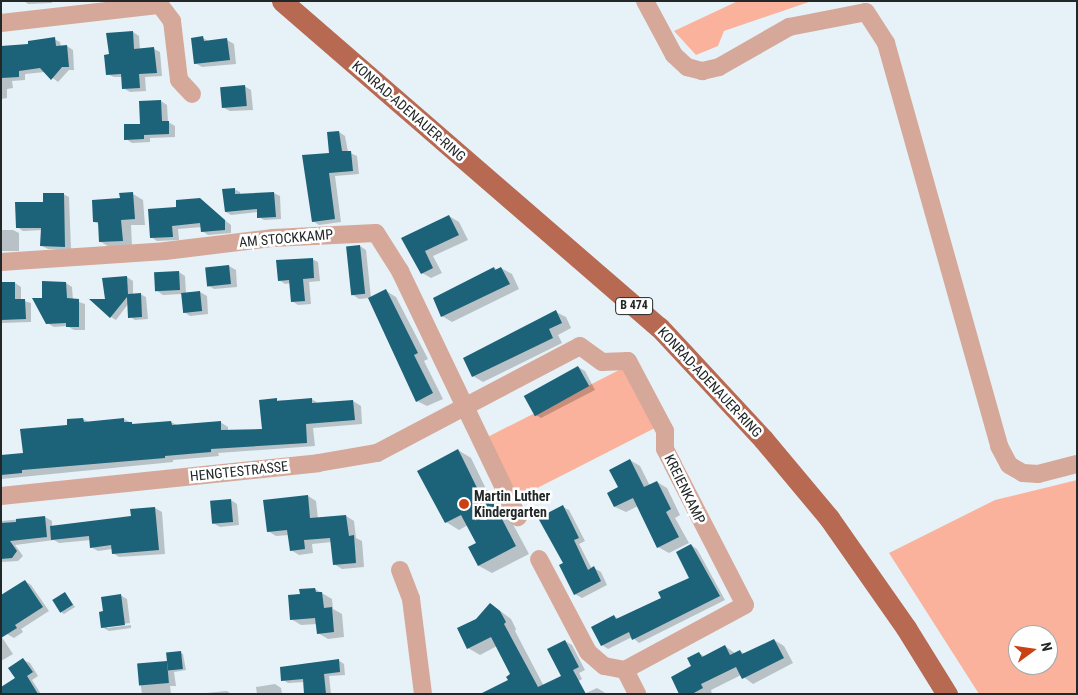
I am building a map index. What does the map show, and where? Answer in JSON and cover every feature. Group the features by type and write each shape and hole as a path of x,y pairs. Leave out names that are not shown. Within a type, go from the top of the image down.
{"main road":[{"name":"KONRAD-ADENAUER-RING","path":"282,1 660,327 762,439 829,518 901,620 947,694"}],"street":[{"path":"646,1 674,55 686,68 702,71 719,67 790,27 866,12 886,43 999,446 1009,465 1023,473 1038,474 1077,464"},
{"path":"1,23 160,5 172,21 179,80 192,94"},
{"name":"AM STOCKKAMP","path":"1,262 165,251 273,238 376,233 400,271 465,406"},
{"name":"KREIENKAMP","path":"465,406 580,346 602,362 628,361 665,431 665,449 672,466 745,605 625,670"},
{"path":"465,406 518,517"},
{"name":"HENGTESTRASSE","path":"1,496 308,464 377,453 465,406"},
{"path":"539,558 588,652 604,666 625,670 637,694"},
{"path":"400,570 411,599 423,694"}],"shaded area":[{"path":"738,1 812,1 724,31 718,46 696,55 674,31"},
{"path":"627,366 658,427 512,501 481,440"},
{"path":"1077,480 1077,694 979,694 889,553 995,500"}],"building":[{"path":"133,31 134,49 154,47 157,73 139,74 140,88 122,89 121,74 106,75 104,55 109,54 106,33"},
{"path":"203,36 204,41 227,38 230,60 194,64 191,38"},
{"path":"55,37 56,46 67,45 69,67 62,67 51,80 40,68 19,71 19,77 1,78 1,46 28,44 28,41"},
{"path":"245,85 247,106 222,108 220,87"},
{"path":"161,100 162,121 169,121 169,134 144,135 144,139 124,140 124,124 140,124 139,101"},
{"path":"339,131 342,151 351,151 353,171 329,173 335,219 312,222 302,155 329,153 327,132"},
{"path":"235,188 235,194 274,192 276,217 257,218 257,209 225,212 222,189"},
{"path":"133,192 135,219 121,220 123,241 99,242 98,222 93,222 92,200 120,198 119,193"},
{"path":"43,193 64,193 65,247 40,246 41,228 16,228 15,202 43,202"},
{"path":"200,198 225,220 225,230 201,232 200,223 172,226 173,237 150,238 148,209 176,207 176,200"},
{"path":"449,215 459,235 425,251 433,268 421,274 401,238"},
{"path":"360,245 365,294 351,295 346,246"},
{"path":"313,258 314,278 303,279 305,301 291,302 289,280 278,281 276,260"},
{"path":"229,265 231,284 207,286 205,268"},
{"path":"494,267 495,270 501,267 510,284 441,317 433,298"},
{"path":"179,271 180,290 155,291 154,272"},
{"path":"127,276 128,294 141,293 142,317 128,318 127,297 110,318 89,299 105,299 102,278"},
{"path":"42,281 66,282 67,298 79,299 79,327 66,327 66,323 46,324 32,298 42,298"},
{"path":"1,282 15,282 15,299 25,299 26,319 1,320"},
{"path":"386,289 418,353 414,355 433,393 416,402 368,298"},
{"path":"200,291 202,311 183,313 181,293"},
{"path":"556,310 562,323 549,329 553,338 472,377 463,358"},
{"path":"578,366 589,386 535,416 524,396"},
{"path":"277,398 277,401 312,398 312,403 353,400 355,420 306,424 307,443 211,449 211,452 165,456 165,458 22,470 22,473 1,475 1,455 23,453 20,429 67,425 67,419 83,418 84,422 124,418 124,422 132,422 132,424 171,421 172,425 221,421 221,430 262,429 259,400"},
{"name":"Martin Luther Kindergarten","path":"458,449 480,494 487,490 516,546 478,566 468,547 476,543 461,515 445,523 417,471"},
{"path":"630,459 644,487 657,481 671,509 666,512 679,537 657,548 633,498 614,507 607,493 618,487 609,470"},
{"path":"308,495 310,518 346,515 349,536 354,535 356,563 333,565 330,538 304,540 305,549 290,551 287,530 267,532 263,500"},
{"path":"231,499 233,522 212,524 210,501"},
{"path":"563,505 579,538 574,540 588,570 594,566 601,581 574,595 559,565 563,563 538,518"},
{"path":"155,507 159,550 112,554 111,545 90,548 89,536 51,540 50,526 131,516 130,509"},
{"path":"45,516 47,537 10,541 17,551 12,558 1,559 1,523 16,522 16,519"},
{"path":"691,544 720,596 632,640 629,632 601,646 591,627 614,615 616,619 661,598 658,592 689,578 676,552"},
{"path":"25,580 43,607 15,625 17,628 1,638 1,595"},
{"path":"315,588 316,592 322,592 324,608 332,607 334,632 317,634 315,618 290,620 288,595 300,594 299,589"},
{"path":"65,592 73,605 60,613 52,600"},
{"path":"121,594 125,625 101,628 99,612 103,611 101,597"},
{"path":"490,603 500,611 506,622 504,624 538,687 561,676 547,649 565,640 579,667 573,670 586,694 480,694 508,680 506,677 510,674 491,637 467,649 457,628 476,619"},
{"path":"774,639 784,658 742,679 736,667 701,684 703,688 692,694 679,694 671,677 691,666 687,658 699,652 702,657 725,645 730,655 740,650 742,654"},
{"path":"181,651 183,669 168,670 166,653"},
{"path":"23,658 33,672 27,676 38,694 1,694 1,687 15,678 8,668"},
{"path":"339,659 340,672 324,674 326,694 304,694 303,679 281,681 280,667"},
{"path":"167,661 169,683 139,686 137,664"}],"place":[{"name":"Martin Luther Kindergarten","path":"464,504"}]}
